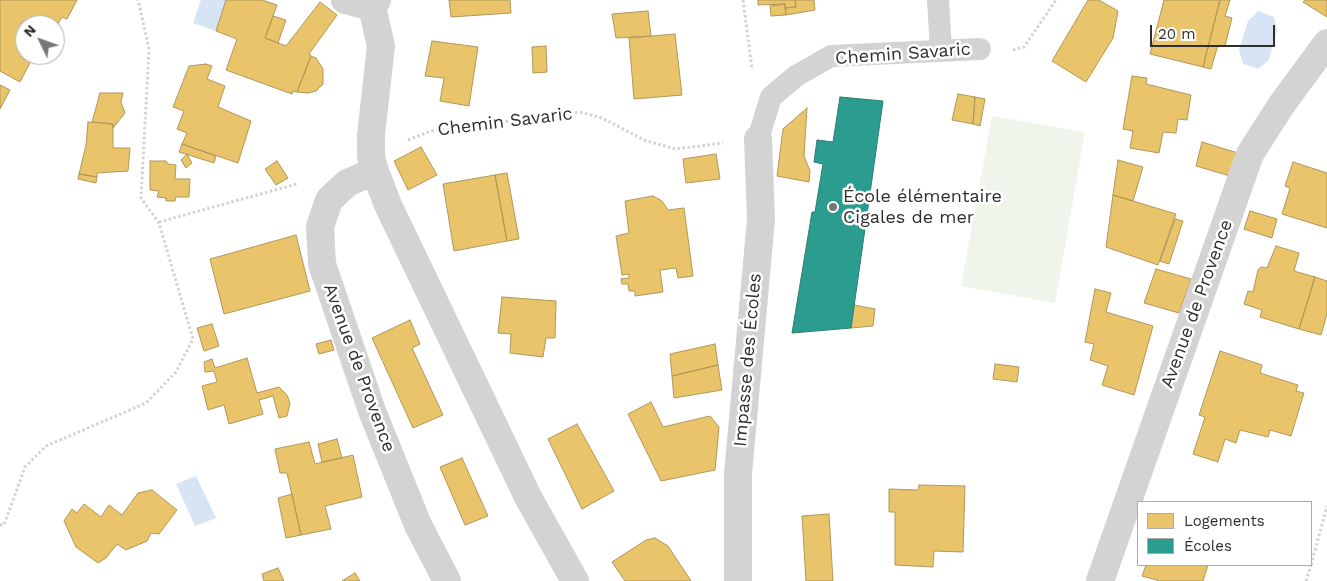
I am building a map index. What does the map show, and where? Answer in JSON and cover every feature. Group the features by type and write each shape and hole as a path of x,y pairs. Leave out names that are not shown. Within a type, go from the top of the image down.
{"street":[{"path":"345,0 374,3 381,46 371,135 373,164 388,205 528,497 575,581"},
{"name":"Avenue de Provence","path":"1100,581 1250,154 1282,104 1327,43"},
{"name":"Impasse des Écoles","path":"738,581 738,474 761,219 758,139"},
{"name":"Avenue de Provence","path":"373,164 329,200 320,226 322,264 372,411 418,525 447,581"}],"lane":[{"path":"938,0 941,50"},
{"name":"Chemin Savaric","path":"771,97 796,76 831,56 980,49"},
{"path":"758,139 771,97"}],"path":[{"path":"0,525 4,525 25,468 46,446 146,403 176,372 193,339 159,222 141,198 149,49 138,0"},
{"path":"743,0 754,80 771,97"},
{"name":"Chemin Savaric","path":"980,49 1008,52 1024,46 1056,0"},
{"name":"Chemin Savaric","path":"406,141 430,131 580,112 602,118 644,140 675,149 758,139"},
{"path":"159,222 306,181"},
{"path":"1312,561 1327,506"},
{"path":"1306,581 1311,566"}],"shaded area":[{"path":"992,116 1085,132 1055,303 961,286"}],"water":[{"path":"201,0 226,0 216,31 193,23"},
{"path":"1258,11 1274,17 1277,30 1269,60 1258,69 1243,64 1239,50 1248,21"},
{"path":"196,476 216,518 195,526 176,484"}],"building: Logements":[{"path":"0,0 77,0 67,19 65,15 15,15 15,65 29,65 20,82 0,71"},
{"path":"226,0 262,0 277,5 265,38 286,46 320,2 337,15 309,54 311,56 297,92 293,91 292,94 226,70 237,39 216,31"},
{"path":"449,0 510,0 511,13 451,17"},
{"path":"758,0 795,0 796,7 785,8 785,4 758,5"},
{"path":"795,0 814,0 815,10 786,15 785,8 796,7"},
{"path":"1088,0 1099,0 1118,11 1113,38 1086,82 1052,61"},
{"path":"1164,0 1220,0 1203,67 1150,54"},
{"path":"1220,0 1230,0 1225,16 1232,18 1225,46 1218,45 1211,69 1203,67"},
{"path":"1305,0 1327,0 1327,17 1303,2"},
{"path":"785,4 786,15 771,16 770,6"},
{"path":"648,11 651,36 616,38 612,14"},
{"path":"273,16 286,20 278,43 265,38"},
{"path":"675,34 682,95 634,99 629,38"},
{"path":"432,41 478,47 469,106 440,101 444,78 425,76"},
{"path":"546,46 547,72 533,73 532,47"},
{"path":"311,56 316,58 323,69 323,84 316,91 308,93 297,92"},
{"path":"206,64 212,66 207,79 225,86 218,107 251,121 238,163 182,144 187,133 177,129 184,111 173,107 189,66"},
{"path":"1132,76 1147,78 1146,84 1191,95 1187,120 1178,119 1176,133 1163,132 1159,153 1130,148 1133,131 1123,129"},
{"path":"0,85 10,90 0,109"},
{"path":"100,93 123,93 121,102 125,113 113,128 113,124 92,122"},
{"path":"958,94 975,97 973,124 952,120"},
{"path":"975,97 985,99 980,126 973,124"},
{"path":"807,108 804,156 810,171 809,182 777,176 783,129"},
{"path":"88,122 113,124 113,148 130,148 128,171 97,173 97,177 79,174 86,145"},
{"path":"1202,142 1238,153 1230,176 1196,166"},
{"path":"182,144 216,156 214,163 179,152"},
{"path":"421,147 437,175 408,190 394,161"},
{"path":"187,154 192,163 186,168 181,160"},
{"path":"716,154 720,179 686,183 683,159"},
{"path":"1118,160 1143,167 1133,201 1113,195"},
{"path":"150,161 166,161 168,164 176,165 175,179 190,179 189,197 176,197 175,201 166,201 166,198 157,197 159,191 150,190"},
{"path":"277,161 288,178 276,185 265,169"},
{"path":"1293,162 1327,173 1327,228 1282,214 1290,188 1285,186"},
{"path":"507,173 519,239 507,241 495,175"},
{"path":"79,174 97,177 96,183 78,179"},
{"path":"495,175 507,241 454,251 443,184"},
{"path":"1113,195 1176,214 1158,265 1106,247"},
{"path":"653,196 662,201 668,210 684,208 693,276 678,278 676,268 660,270 663,292 635,296 635,291 629,291 628,284 622,284 621,279 629,278 629,274 622,275 616,236 629,233 625,201"},
{"path":"1250,211 1277,219 1272,238 1244,229"},
{"path":"1175,219 1183,221 1169,264 1160,261"},
{"path":"296,235 310,291 224,314 210,259"},
{"path":"1276,246 1299,253 1294,271 1315,277 1299,329 1260,317 1262,310 1244,304 1248,291 1253,292 1258,270 1261,267 1267,268"},
{"path":"1156,269 1191,279 1179,313 1144,303"},
{"path":"1315,277 1327,281 1327,314 1321,335 1299,329"},
{"path":"1095,289 1111,293 1106,312 1153,326 1134,395 1102,385 1108,366 1090,360 1094,344 1085,342"},
{"path":"502,297 556,301 555,338 546,338 543,357 510,353 511,334 498,333"},
{"path":"854,305 875,309 873,326 851,328"},
{"path":"410,320 420,344 412,348 443,415 413,428 372,338"},
{"path":"212,324 219,346 204,351 197,328"},
{"path":"331,340 334,350 319,354 316,344"},
{"path":"715,344 718,365 672,376 670,354"},
{"path":"1220,351 1262,365 1260,373 1298,385 1296,391 1304,393 1291,436 1270,430 1268,437 1240,430 1236,443 1225,439 1218,462 1193,454 1205,417 1199,415"},
{"path":"247,358 257,393 279,387 287,395 290,403 287,416 279,418 273,396 259,400 263,414 229,424 224,405 208,410 202,386 217,382 214,371 205,372 204,362 212,359 215,368"},
{"path":"995,364 1019,367 1017,382 993,379"},
{"path":"718,365 722,390 674,398 672,376"},
{"path":"651,402 663,427 710,416 719,427 715,470 661,481 628,414"},
{"path":"577,424 614,491 582,509 548,439"},
{"path":"337,439 342,458 322,462 318,444"},
{"path":"309,442 315,464 353,455 362,497 325,506 331,529 301,535 287,473 280,473 275,449"},
{"path":"462,458 488,516 465,525 440,467"},
{"path":"919,485 965,486 963,552 934,551 933,567 895,565 895,512 889,512 889,489 918,490"},
{"path":"152,490 177,510 159,534 151,533 147,541 126,550 117,544 106,558 98,563 76,547 64,521 72,509 77,513 84,504 101,517 109,505 122,515 138,493"},
{"path":"292,494 301,535 286,538 278,498"},
{"path":"829,514 833,581 806,581 802,516"},
{"path":"655,538 668,546 691,581 625,581 612,562 646,540"},
{"path":"1146,566 1208,566 1203,581 1160,581 1142,576"},
{"path":"278,568 284,581 264,581 262,574"},
{"path":"355,573 360,581 342,581"}],"building: Écoles":[{"path":"840,97 883,101 851,328 792,333 812,212 815,212 823,164 814,162 817,140 833,142"}],"place":[{"name":"École élémentaire Cigales de mer","path":"833,207"}]}
